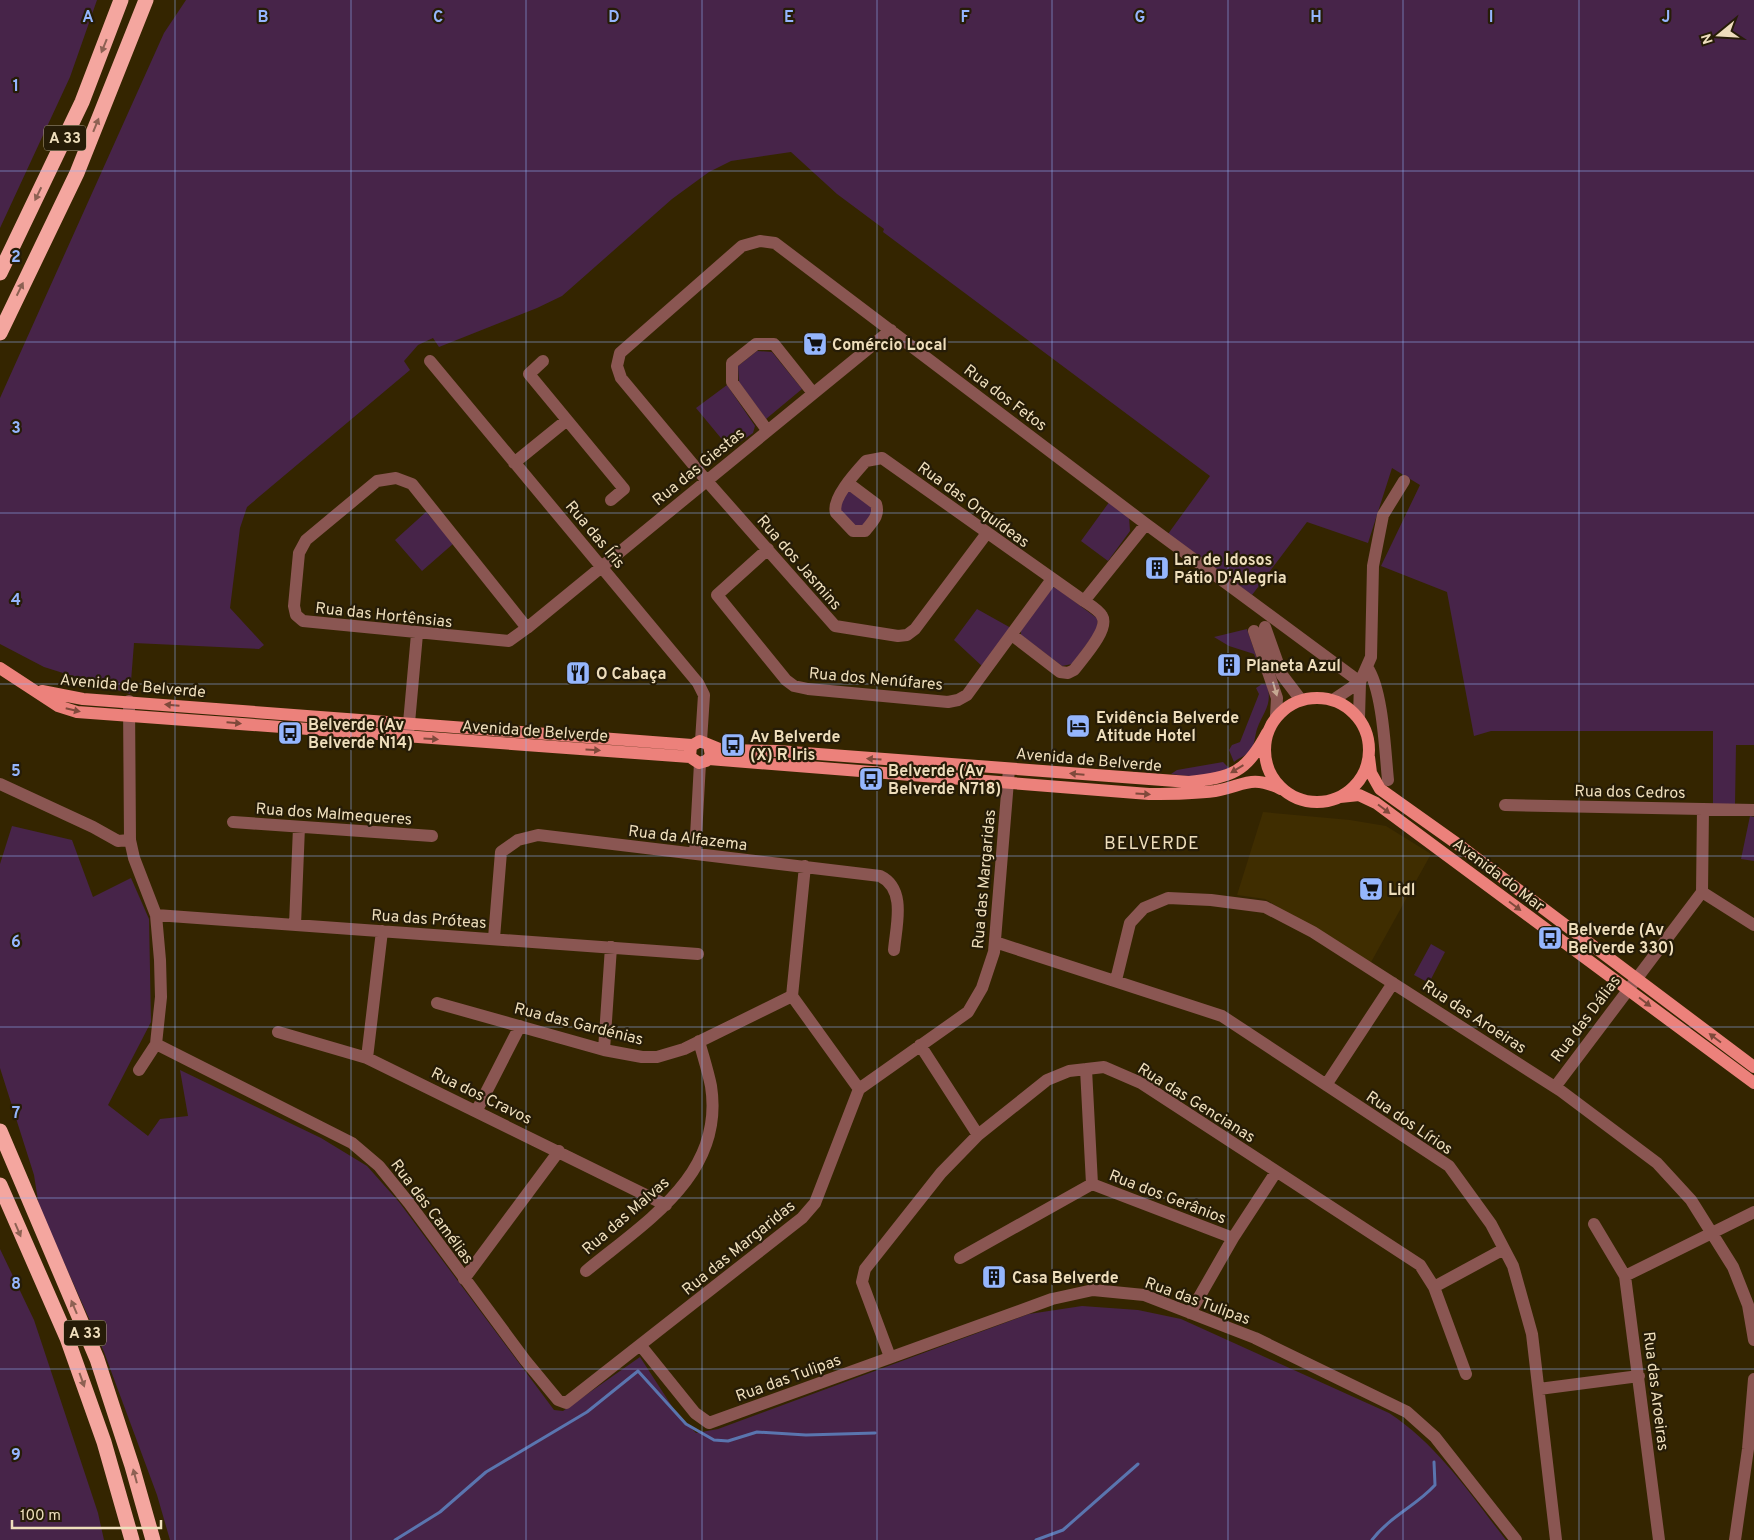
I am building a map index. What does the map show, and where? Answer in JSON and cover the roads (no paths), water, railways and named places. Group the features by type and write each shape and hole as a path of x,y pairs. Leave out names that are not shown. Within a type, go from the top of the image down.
{"highway":[{"name":"A 33","path":"0,273 82,102 122,0"},
{"name":"A 33","path":"0,333 77,173 146,0"},
{"path":"111,88 139,30 158,0"},
{"name":"A 33","path":"0,1131 96,1360 132,1466 152,1540"},
{"name":"A 33","path":"0,1185 67,1338 104,1442 132,1540"}],"main road":[{"path":"0,668 30,688"},
{"name":"Avenida de Belverde","path":"30,688 66,709 130,717 408,730"},
{"name":"Avenida de Belverde","path":"30,688 83,699 408,730 700,752 1007,784 1149,794 1186,794 1218,790 1246,782 1265,781 1281,789"},
{"path":"1317,697 1333,700 1347,707 1359,718 1369,743 1369,757 1360,781 1340,798 1330,801 1309,802 1293,797 1281,789 1272,777 1266,763 1264,748 1267,733 1276,716 1288,706 1301,700 1317,697"},
{"name":"Avenida de Belverde","path":"700,752 787,752 1189,782 1214,779 1236,771 1255,756 1267,733"},
{"name":"Avenida do Mar","path":"1369,757 1371,773 1380,789 1463,848 1754,1067"},
{"name":"Avenida do Mar","path":"1340,798 1359,795 1376,803 1754,1083"}],"street":[{"name":"Rua dos Fetos","path":"706,480 621,378 617,370 617,361 623,349 742,246 760,241 780,245 1146,524 1360,682"},
{"name":"Rua das Giestas","path":"527,628 891,330"},
{"path":"767,430 732,382 732,363 756,344 774,344 813,393"},
{"name":"Rua das Íris","path":"430,361 702,689 704,708 695,854"},
{"path":"543,361 529,374 624,489 611,500"},
{"path":"514,463 567,420"},
{"name":"Rua das Orquídeas","path":"848,483 866,461 882,458 1103,616 1104,626 1071,671 1060,672 1012,635"},
{"name":"Rua das Hortênsias","path":"396,478 412,484 527,628 515,638 505,642 307,623 299,618 294,606 301,546 338,512 380,480 396,478"},
{"name":"Rua dos Jasmins","path":"706,480 836,626 898,636 907,635 915,629 987,533"},
{"path":"1359,718 1360,682 1371,657 1373,566 1383,515 1404,481"},
{"path":"1084,601 1146,524"},
{"name":"Rua dos Nenúfares","path":"768,550 717,595 786,680 794,686 836,692 948,702 958,700 967,695 1052,579"},
{"path":"1276,716 1278,698 1260,629 1282,676 1301,700"},
{"path":"408,730 417,634"},
{"path":"1367,667 1373,676 1384,737 1388,780"},
{"path":"1333,700 1360,682"},
{"path":"130,702 130,840 134,858 156,915 161,998 156,1044 139,1070"},
{"name":"Rua das Margaridas","path":"566,1404 802,1218 815,1203 859,1089 968,1012 982,988 994,952 1007,784 1010,769"},
{"path":"0,784 93,827 118,841 130,840"},
{"name":"Rua dos Cedros","path":"1505,806 1754,810"},
{"path":"1703,809 1702,892 1754,926"},
{"name":"Rua dos Malmequeres","path":"233,822 432,836"},
{"path":"295,925 299,827"},
{"name":"Rua da Alfazema","path":"494,938 501,852 518,840 538,835 880,876 890,882 897,894 894,950"},
{"path":"805,866 792,996 859,1089"},
{"name":"Rua das Dálias","path":"1555,1086 1702,892"},
{"name":"Rua das Aroeiras","path":"1116,980 1130,923 1144,908 1168,898 1210,900 1265,907 1313,932 1555,1086 1657,1163 1691,1200 1740,1280 1748,1306 1754,1340"},
{"name":"Rua das Próteas","path":"156,915 698,954"},
{"path":"367,1058 382,931"},
{"name":"Rua dos Lírios","path":"995,942 1222,1016 1448,1166 1491,1224 1513,1266 1532,1334 1556,1540"},
{"path":"604,1050 611,947"},
{"path":"1326,1085 1393,983"},
{"name":"Rua das Gardénias","path":"437,1003 604,1050 642,1057 657,1057 684,1049 792,996"},
{"path":"477,1110 520,1026"},
{"name":"Rua dos Cravos","path":"278,1032 367,1058 477,1110 666,1205"},
{"name":"Rua das Malvas","path":"586,1271 666,1205 690,1178 703,1153 711,1126 711,1086 699,1041"},
{"name":"Rua das Camélias","path":"156,1044 352,1143 385,1173 530,1367 558,1400 566,1404"},
{"path":"920,1045 978,1134"},
{"name":"Rua das Gencianas","path":"890,1357 862,1282 865,1269 941,1173 978,1134 1047,1080 1069,1071 1104,1066 1141,1083 1420,1265 1434,1287 1466,1374"},
{"path":"1086,1069 1092,1184"},
{"path":"464,1279 559,1151"},
{"path":"1190,1313 1233,1238 1276,1172"},
{"name":"Rua dos Gerânios","path":"960,1258 1092,1184 1233,1238"},
{"path":"1625,1276 1754,1212"},
{"name":"Rua das Aroeiras","path":"1594,1224 1625,1276 1659,1540"},
{"path":"1434,1287 1504,1249"},
{"name":"Rua das Tulipas","path":"641,1346 695,1414 709,1424 1052,1299 1093,1290 1144,1295 1255,1338 1407,1412 1434,1437 1516,1540"},
{"path":"1539,1389 1639,1376"},
{"path":"1735,1540 1753,1409 1754,1379"}],"waterway":[{"path":"395,1540 440,1512 486,1472 587,1412 638,1371 686,1424 714,1440 728,1441 757,1432 806,1435 875,1433"},
{"path":"1372,1540 1386,1525 1435,1485 1434,1462"},
{"path":"1036,1540 1063,1530 1138,1464"}],"place":[{"name":"Comércio Local","path":"815,344"},
{"name":"Lar de Idosos Pátio D'Alegria","path":"1157,568"},
{"name":"Planeta Azul","path":"1229,665"},
{"name":"O Cabaça","path":"578,673"},
{"name":"Evidência Belverde Atitude Hotel","path":"1078,726"},
{"name":"Belverde (Av Belverde N14)","path":"290,733"},
{"name":"Av Belverde (X) R Iris","path":"733,745"},
{"name":"Belverde (Av Belverde N718)","path":"871,779"},
{"name":"Lidl","path":"1371,889"},
{"name":"Belverde (Av Belverde 330)","path":"1550,938"},
{"name":"Casa Belverde","path":"994,1277"}],"district":[{"name":"BELVERDE","path":"1152,843"}]}
